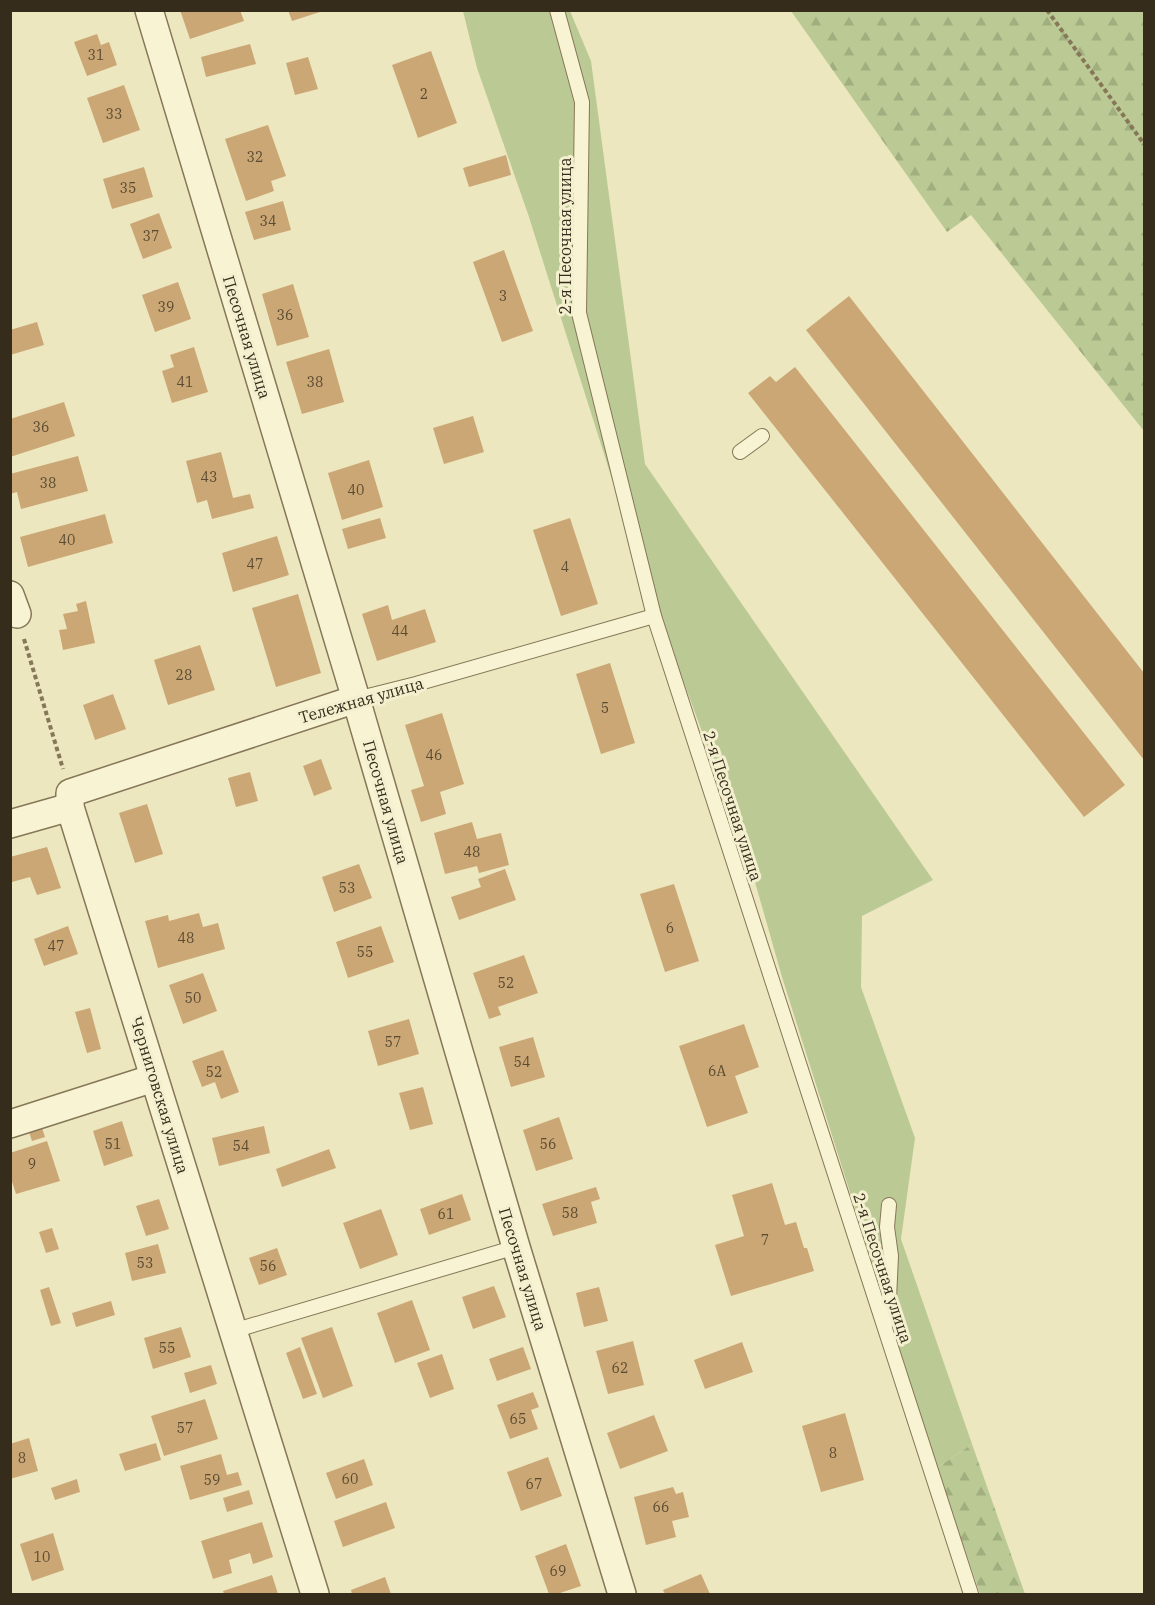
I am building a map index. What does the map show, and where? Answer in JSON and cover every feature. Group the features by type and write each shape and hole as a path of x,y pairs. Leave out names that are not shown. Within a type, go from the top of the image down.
{"street":[{"name":"Песочная улица","path":"149,10 356,699 516,1247 622,1594"},
{"name":"Тележная улица","path":"10,824 70,800 356,699"},
{"name":"Черниговская улица","path":"70,800 315,1594"},
{"path":"10,1124 154,1078"}],"lane":[{"name":"2-я Песочная улица","path":"557,10 582,102 579,313 654,616 971,1594"},
{"path":"740,452 762,436"},
{"name":"Тележная улица","path":"356,699 654,616"},
{"path":"885,1327 891,1256 887,1227 889,1205"},
{"path":"233,1331 516,1247"}],"path":[{"path":"1047,10 1144,144"},
{"path":"14,604 70,800"}],"green space":[{"path":"463,11 570,11 591,61 645,464 933,880 862,916 861,987 915,1138 901,1239 972,1444 937,1468 782,977 732,801 707,745 611,476 528,214 477,68"},
{"path":"791,11 1144,11 1144,431 971,215 947,232"},
{"path":"972,1444 1025,1594 980,1594 937,1468"}],"building":[{"path":"180,10 240,10 244,21 190,39"},
{"path":"288,10 323,10 323,11 292,21"},
{"path":"97,34 101,45 109,42 117,65 87,76 74,42"},
{"path":"250,44 256,64 206,77 201,57"},
{"path":"431,51 457,123 418,138 392,65"},
{"path":"308,57 318,89 295,95 286,63"},
{"path":"124,85 140,130 103,143 87,98"},
{"path":"268,125 286,176 271,181 274,191 246,201 225,139"},
{"path":"506,155 511,175 469,187 463,168"},
{"path":"144,167 153,197 112,209 103,179"},
{"path":"283,201 291,230 254,240 245,212"},
{"path":"159,213 172,248 143,259 130,224"},
{"path":"504,250 533,331 502,342 473,262"},
{"path":"178,282 191,319 155,332 142,295"},
{"path":"293,284 309,337 277,346 262,294"},
{"path":"849,296 1144,673 1144,760 806,330"},
{"path":"37,322 44,345 10,355 10,330"},
{"path":"194,347 208,392 172,403 162,371 174,367 170,355"},
{"path":"329,349 344,402 302,414 286,362"},
{"path":"795,367 1125,785 1084,817 748,393 770,376 776,382"},
{"path":"64,402 75,436 10,457 10,419"},
{"path":"473,416 484,452 444,464 433,428"},
{"path":"221,452 233,498 250,494 254,508 212,519 207,500 197,503 186,461"},
{"path":"78,456 88,491 21,509 17,492 10,494 10,474"},
{"path":"369,460 383,507 342,520 328,473"},
{"path":"105,514 113,543 28,567 20,537"},
{"path":"380,518 386,538 348,549 342,529"},
{"path":"570,518 598,604 561,616 533,530"},
{"path":"277,536 289,575 233,592 222,553"},
{"path":"298,594 321,673 276,687 252,608"},
{"path":"86,601 95,643 63,650 59,630 67,629 63,614 78,611 76,604"},
{"path":"388,605 392,620 425,609 436,642 377,661 362,614"},
{"path":"200,645 215,690 168,705 154,660"},
{"path":"610,663 635,743 601,754 576,674"},
{"path":"113,694 126,729 95,740 83,705"},
{"path":"442,713 464,784 440,792 446,814 421,822 411,790 424,786 405,725"},
{"path":"321,759 332,789 314,796 303,766"},
{"path":"250,772 258,801 236,807 228,778"},
{"path":"147,804 163,854 135,863 119,813"},
{"path":"472,822 477,839 501,833 509,865 479,873 477,866 445,874 434,833"},
{"path":"47,847 61,888 37,895 30,877 12,882 10,857"},
{"path":"359,864 372,898 334,912 322,877"},
{"path":"505,869 516,900 459,920 451,897 481,887 478,879"},
{"path":"674,884 699,961 665,972 640,894"},
{"path":"199,913 203,927 218,923 225,949 158,968 145,921 168,915 169,921"},
{"path":"68,926 78,954 44,966 34,939"},
{"path":"381,926 394,962 348,978 336,942"},
{"path":"524,955 538,993 498,1007 501,1015 489,1019 473,973"},
{"path":"203,973 217,1011 183,1024 169,985"},
{"path":"90,1008 101,1049 87,1053 75,1012"},
{"path":"409,1019 419,1054 378,1066 368,1031"},
{"path":"744,1024 759,1067 735,1076 748,1113 707,1127 679,1046"},
{"path":"533,1037 545,1077 511,1087 499,1047"},
{"path":"223,1050 239,1092 221,1099 215,1082 202,1087 192,1061"},
{"path":"423,1087 433,1124 410,1130 399,1093"},
{"path":"559,1117 573,1159 536,1171 523,1130"},
{"path":"122,1121 133,1156 104,1166 93,1131"},
{"path":"41,1125 45,1137 32,1141 28,1129"},
{"path":"264,1126 270,1153 219,1166 212,1138"},
{"path":"47,1141 60,1181 16,1194 10,1175 10,1153"},
{"path":"329,1149 336,1168 282,1187 276,1169"},
{"path":"772,1183 785,1225 796,1222 814,1271 731,1296 715,1245 744,1236 732,1195"},
{"path":"596,1187 600,1199 591,1202 597,1223 553,1236 542,1204"},
{"path":"462,1194 471,1220 429,1235 420,1209"},
{"path":"159,1199 169,1229 146,1236 136,1206"},
{"path":"381,1209 398,1255 360,1269 343,1223"},
{"path":"52,1228 59,1249 46,1253 39,1232"},
{"path":"158,1244 166,1273 132,1281 125,1253"},
{"path":"277,1248 287,1275 259,1285 249,1258"},
{"path":"494,1286 506,1317 473,1329 462,1297"},
{"path":"49,1287 61,1323 51,1326 40,1290"},
{"path":"599,1287 608,1321 584,1327 576,1293"},
{"path":"412,1300 430,1350 395,1363 377,1313"},
{"path":"111,1301 115,1315 76,1327 72,1313"},
{"path":"181,1327 191,1357 153,1369 144,1338"},
{"path":"332,1327 353,1386 323,1398 301,1338"},
{"path":"633,1341 644,1385 608,1394 596,1351"},
{"path":"742,1342 753,1372 705,1389 694,1360"},
{"path":"300,1347 317,1394 303,1399 286,1353"},
{"path":"523,1347 531,1369 497,1381 489,1359"},
{"path":"442,1354 454,1389 430,1398 417,1363"},
{"path":"211,1365 217,1384 190,1393 184,1373"},
{"path":"533,1392 539,1407 531,1410 538,1429 510,1439 497,1405"},
{"path":"205,1399 218,1439 164,1456 151,1416"},
{"path":"845,1413 864,1480 821,1492 802,1426"},
{"path":"654,1415 668,1451 620,1469 607,1433"},
{"path":"29,1438 38,1471 10,1479 10,1444"},
{"path":"156,1443 161,1460 125,1471 119,1454"},
{"path":"221,1454 227,1475 238,1472 242,1485 190,1500 180,1466"},
{"path":"548,1457 562,1496 521,1511 507,1472"},
{"path":"364,1459 373,1485 336,1499 326,1473"},
{"path":"77,1479 80,1492 55,1500 51,1488"},
{"path":"673,1487 676,1494 683,1492 689,1517 672,1521 676,1537 646,1545 634,1497"},
{"path":"249,1490 253,1504 227,1512 223,1498"},
{"path":"386,1502 395,1528 343,1547 334,1521"},
{"path":"262,1522 273,1557 253,1564 250,1553 229,1560 232,1573 213,1579 201,1541"},
{"path":"53,1533 64,1570 32,1581 20,1544"},
{"path":"566,1544 581,1586 557,1594 549,1594 535,1556"},
{"path":"701,1574 710,1594 665,1594 663,1590"},
{"path":"272,1575 278,1594 224,1594 223,1591"},
{"path":"385,1577 391,1594 352,1594 351,1590"}]}
